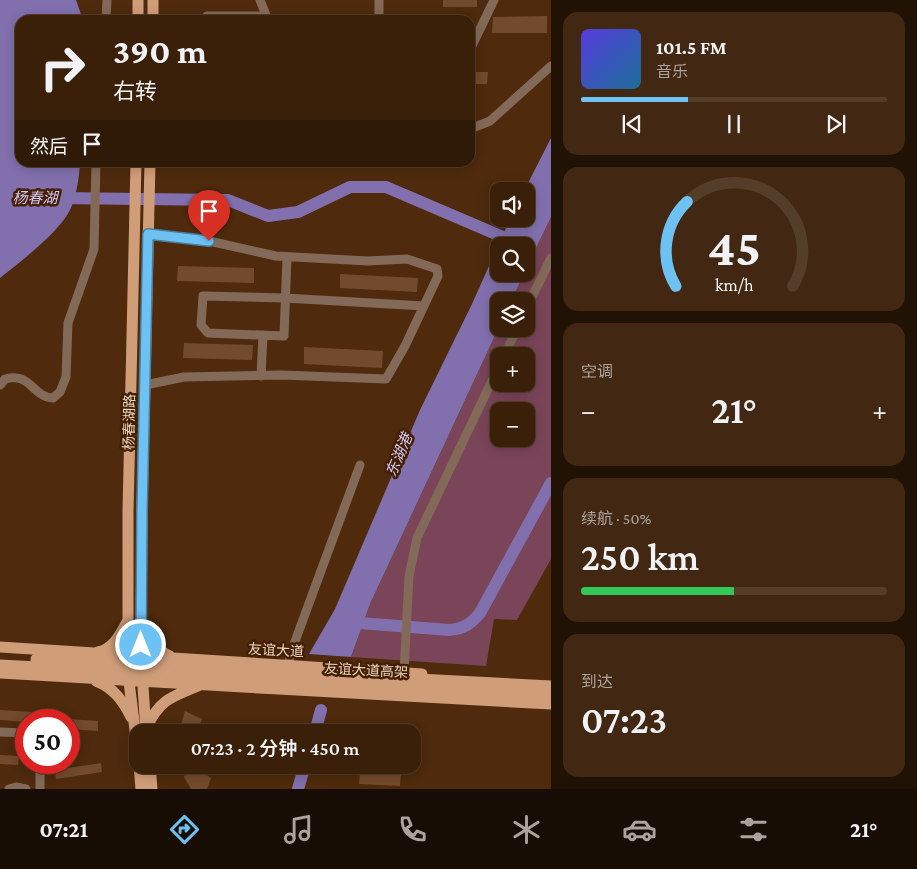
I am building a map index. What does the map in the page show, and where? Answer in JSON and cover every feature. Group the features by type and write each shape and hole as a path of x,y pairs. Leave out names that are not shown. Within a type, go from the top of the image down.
{"main road":[{"path":"138,0 138,15"},
{"path":"153,0 153,15"},
{"name":"杨春湖路","path":"134,724 129,682 128,511 136,167"},
{"name":"杨春湖路","path":"146,724 141,656 150,167"},
{"path":"142,617 151,642 162,652 170,656 212,661"},
{"path":"94,653 103,651 111,646 128,620"},
{"name":"友谊大道","path":"0,647 551,682"},
{"name":"友谊大道高架","path":"0,658 551,686"},
{"name":"友谊大道高架","path":"0,665 551,694"},
{"path":"0,673 129,682 551,704"},
{"path":"88,678 112,689 125,706 134,724"},
{"path":"148,724 153,713 163,702 201,685"},
{"path":"140,774 141,789"},
{"path":"151,774 152,789"}],"street":[{"path":"106,15 107,0"},
{"path":"260,0 265,15"},
{"path":"379,0 379,15"},
{"path":"475,40 494,0"},
{"path":"475,127 490,121 551,66"},
{"path":"0,385 5,379 17,377 28,382 43,396 52,398 60,392 67,374 68,323 92,256 95,242 96,167"},
{"path":"145,384 184,377 261,376 386,380 405,346 438,276 437,269 407,259 368,261 276,256 149,229"},
{"path":"287,257 286,298 284,336 208,333 201,325 203,296 286,298 424,306"},
{"path":"534,292 551,258"},
{"path":"261,376 263,335"},
{"path":"404,673 409,576 417,538 490,385"},
{"path":"288,665 290,655 360,465"},
{"path":"0,732 15,733"},
{"path":"40,774 40,789"},
{"path":"9,789 26,789"}],"shaded area":[{"path":"551,217 551,559 517,620 494,619 486,666 351,657 370,604 494,337 535,337 535,292 515,292 520,282 535,282 535,250"}],"water":[{"name":"杨春湖","path":"0,0 76,0 81,15 15,15 15,167 80,167 80,169 75,197 66,217 39,246 0,278"},
{"path":"551,138 551,217 535,250 535,237 502,237 506,227 535,227 535,182 529,182"},
{"path":"490,264 490,282 520,282 515,292 490,292 490,337 494,337 370,604 351,657 309,654 335,609 420,410"}],"building":[{"path":"443,0 477,0 477,7 443,7"},
{"path":"547,16 547,33 492,33 493,17"},
{"path":"475,72 488,72 487,84 475,84"},
{"path":"178,266 254,268 254,283 177,281"},
{"path":"340,274 418,278 417,292 340,288"},
{"path":"184,343 253,345 252,360 183,358"},
{"path":"304,347 383,351 382,368 304,364"},
{"path":"0,710 15,711 15,721 0,720"},
{"path":"185,711 202,719 200,724 181,724"},
{"path":"80,720 98,721 98,731 80,730"},
{"path":"0,755 15,756 15,765 0,764"},
{"path":"101,763 102,772 56,779 55,774 80,774 80,766"},
{"path":"185,774 206,774 211,778 207,789 191,789 184,777"},
{"path":"360,774 401,774 400,786 359,784"}],"waterway":[{"path":"57,198 228,200 268,216 298,212 350,187 386,187 503,237"},
{"path":"347,622 449,630 463,627 470,623 480,613 551,483"},
{"name":"东湖港","path":"317,724 321,710"},
{"name":"东湖港","path":"298,789 302,774"}],"route":[{"path":"141,645 148,234 209,241"}]}
